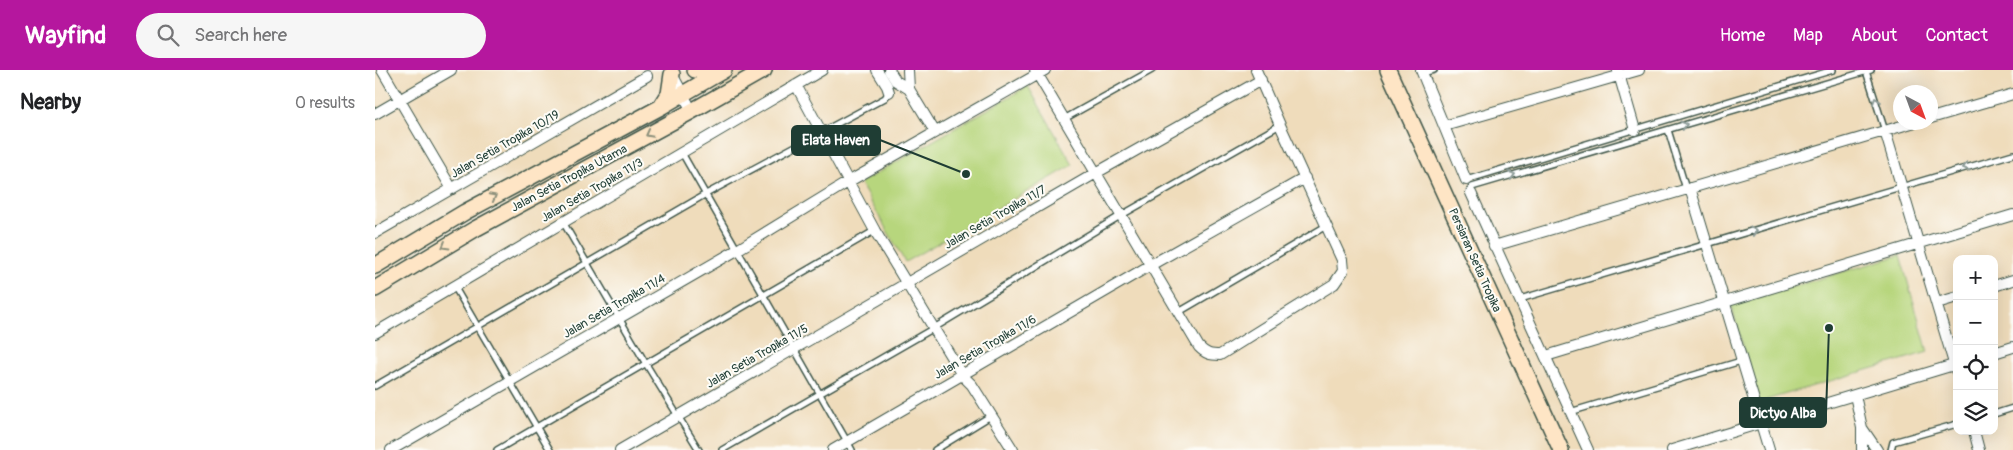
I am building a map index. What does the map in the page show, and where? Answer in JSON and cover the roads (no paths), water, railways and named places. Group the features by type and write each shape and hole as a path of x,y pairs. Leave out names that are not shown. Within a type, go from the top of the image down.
{"main road":[{"path":"695,70 723,71"},
{"name":"Jalan Setia Tropika Utama","path":"375,289 475,229 764,70"},
{"name":"Persiaran Setia Tropika","path":"1389,70 1561,450"},
{"name":"Jalan Setia Tropika Utama","path":"375,266 465,212 659,108 723,71"},
{"path":"659,108 669,94 671,72"},
{"path":"465,212 475,229"}],"street":[{"path":"382,70 452,189"},
{"path":"375,114 451,70"},
{"path":"689,70 707,103"},
{"name":"Jalan Setia Tropika 11/3","path":"375,333 822,70"},
{"path":"877,70 889,92"},
{"path":"889,70 896,81 909,89 935,132"},
{"path":"908,70 909,89"},
{"path":"1039,71 1064,120 1149,266 1199,347 1206,354 1219,355 1334,284 1341,276 1344,265 1256,70"},
{"path":"1443,126 1618,73 1639,70"},
{"name":"Jalan Setia Tropika 11/4","path":"391,450 737,250 848,182 1039,71"},
{"path":"671,72 692,111"},
{"path":"1422,72 1466,180"},
{"path":"1618,73 1635,130"},
{"name":"Jalan Setia Tropika 10/19","path":"375,232 647,76"},
{"name":"Jalan Setia Tropika 11/7","path":"906,283 1261,80"},
{"path":"796,85 875,231 962,375 972,385 1013,450"},
{"path":"1938,116 2013,94"},
{"path":"1494,246 1893,129"},
{"path":"1885,131 1953,357"},
{"name":"Jalan Setia Tropika 11/6","path":"833,450 850,446 962,375 1305,178"},
{"path":"1688,189 1708,245 1769,450"},
{"path":"1471,194 1588,450"},
{"path":"1546,356 2013,216"},
{"path":"1998,285 2013,280"},
{"name":"Jalan Setia Tropika 11/5","path":"620,450 906,283"},
{"path":"1937,303 1953,298"},
{"path":"1998,352 2013,347"},
{"path":"1672,450 1953,368"},
{"path":"1855,395 1862,428 1861,450"},
{"path":"1862,428 1877,450"},
{"path":"1975,435 1979,450"}],"lane":[{"path":"1064,120 1152,70"},
{"path":"1422,72 1434,70"},
{"path":"1466,180 1833,70"},
{"path":"1471,194 1470,190 1472,187 1869,71 1885,131"},
{"path":"375,386 706,194 885,98 889,92"},
{"path":"722,450 934,328 1120,216 1280,125"},
{"path":"1668,130 1688,189"},
{"path":"682,153 850,446"},
{"path":"1520,299 2013,154"},
{"path":"563,222 645,364 699,450"},
{"path":"1178,312 1326,226"},
{"path":"497,450 875,231"},
{"path":"454,285 550,450"},
{"path":"1570,412 1741,361"},
{"path":"1998,413 2013,408"},
{"path":"935,450 992,415"},
{"path":"1891,450 1893,442 1953,425"}],"place":[{"name":"Elata Haven","path":"966,174"},
{"name":"Dictyo Alba","path":"1829,328"}]}
